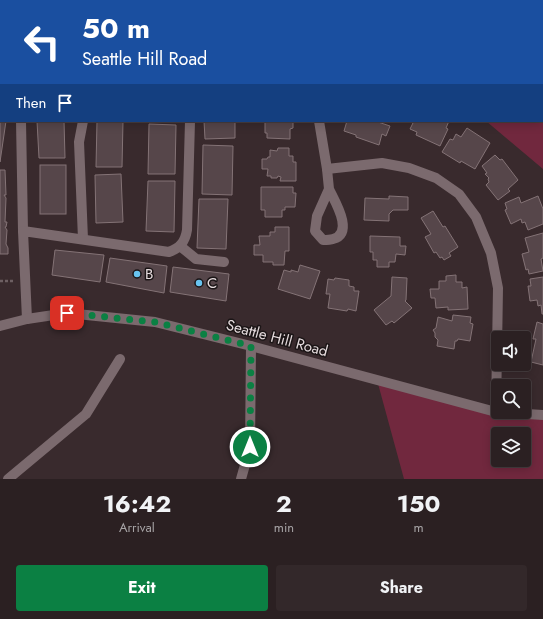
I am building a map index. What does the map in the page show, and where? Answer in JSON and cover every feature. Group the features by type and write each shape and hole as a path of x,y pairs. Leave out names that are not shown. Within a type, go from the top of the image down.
{"street":[{"path":"21,122 23,231 28,320"},
{"path":"83,122 80,142 83,239"},
{"path":"23,231 169,252 180,246 184,242 187,230 190,122"},
{"path":"319,122 328,169 329,189 339,209 343,224 341,233 334,239 323,240 315,231 317,216 329,189"},
{"path":"328,169 382,163 409,168 436,178 459,194 476,217 490,253 498,288 497,379"},
{"path":"180,246 196,259 224,262"},
{"name":"Seattle Hill Road","path":"0,326 67,313 155,322 251,346 491,411"},
{"path":"241,479 250,447 251,346"},
{"path":"8,479 86,414 120,359"},
{"name":"Seattle Hill Road","path":"531,414 543,415"}],"path":[{"path":"0,281 14,281"}],"shaded area":[{"path":"487,122 543,122 543,169"},
{"path":"377,380 491,411 491,419 531,419 531,414 543,415 543,479 404,479"}],"building":[{"path":"0,122 6,122 0,162"},
{"path":"37,122 64,122 65,158 39,158"},
{"path":"97,122 123,122 122,167 96,167"},
{"path":"204,122 235,122 235,138 205,139"},
{"path":"265,122 293,122 293,128 290,129 290,139 267,138 267,133 265,133"},
{"path":"347,122 378,122 390,126 386,136 382,134 379,145 344,131"},
{"path":"410,122 449,122 446,128 448,129 440,146 416,135 417,132 410,129 413,123"},
{"path":"149,124 176,125 175,174 148,174"},
{"path":"467,128 490,143 475,169 461,161 460,163 442,152 450,139 453,140 456,134 461,137"},
{"path":"203,145 233,146 232,195 202,194"},
{"path":"278,148 289,148 289,156 293,156 293,162 296,162 296,181 280,181 281,177 278,176 277,178 271,178 271,176 267,176 268,169 262,169 262,159 267,159 270,157 270,150 277,151"},
{"path":"495,155 500,160 502,159 518,180 508,189 510,191 498,200 486,185 489,182 489,178 485,174 487,173 482,166"},
{"path":"40,165 66,165 66,214 40,214"},
{"path":"0,170 5,170 5,222 7,222 5,227 7,230 6,244 8,254 0,254"},
{"path":"121,174 123,222 96,223 95,175"},
{"path":"148,181 175,181 174,232 146,231"},
{"path":"261,187 293,187 293,193 296,193 295,207 285,207 285,210 282,210 282,217 265,217 265,210 261,210"},
{"path":"389,196 408,197 408,210 393,210 389,214 389,221 364,220 365,198 389,199"},
{"path":"538,196 543,209 543,224 528,230 525,222 522,223 521,219 511,224 505,210 507,209 505,203 519,197 521,203"},
{"path":"199,199 228,199 226,249 197,248"},
{"path":"433,211 443,227 445,226 458,247 449,253 451,256 444,260 442,257 440,258 436,252 434,253 425,237 431,234 421,218"},
{"path":"275,227 289,227 289,251 285,251 284,265 273,265 273,262 263,262 263,255 254,255 254,245 260,245 259,236 270,236 270,232 275,232"},
{"path":"543,233 543,258 541,259 543,271 529,274 528,269 526,270 522,254 529,252 525,238"},
{"path":"370,236 400,237 400,246 406,246 405,255 396,254 395,262 389,262 389,267 377,267 377,260 373,260 373,252 370,252"},
{"path":"55,250 104,255 100,282 52,275"},
{"name":"B","path":"110,258 167,266 164,293 106,282"},
{"path":"300,265 320,271 310,299 278,289 284,270 298,272"},
{"name":"C","path":"173,267 229,274 226,301 170,292"},
{"path":"456,275 456,282 462,282 462,288 467,287 468,309 448,310 448,307 436,308 435,298 431,298 430,289 439,289 439,281 446,281 446,276"},
{"path":"392,277 407,278 405,301 412,308 394,323 392,321 386,325 374,310 391,296"},
{"path":"543,277 542,314 541,305 538,306 537,300 530,301 528,286 531,286 530,279"},
{"path":"335,278 349,280 349,286 354,287 354,291 359,291 356,311 328,308 330,294 326,294 328,279 334,280"},
{"path":"453,315 471,317 470,323 473,324 470,341 458,339 455,341 454,349 437,346 438,340 435,337 433,330 436,328 438,317 452,321"},
{"path":"537,322 543,324 543,365 531,362 536,339 533,339"}],"place":[{"name":"B","path":"137,274"},
{"name":"C","path":"199,283"}],"route":[{"path":"67,313 155,322 251,346 250,447"}]}
